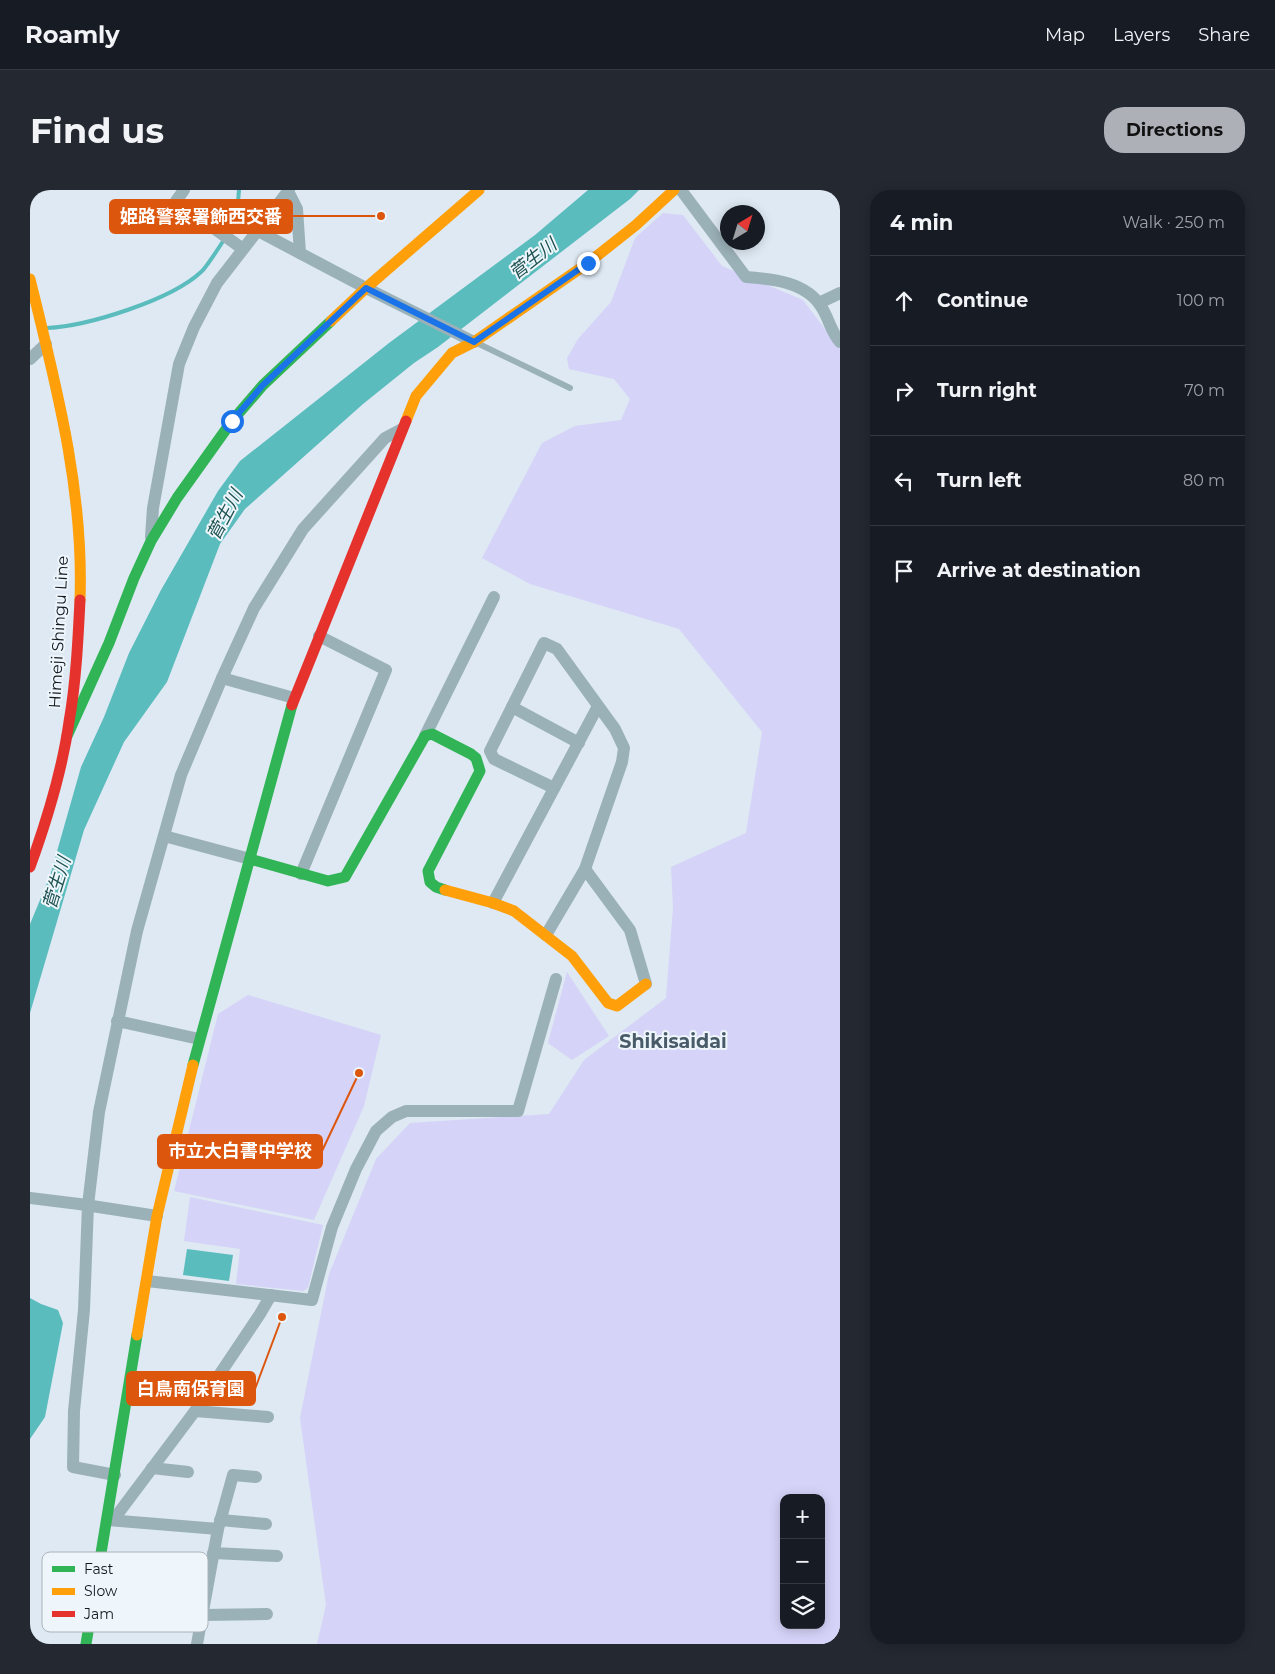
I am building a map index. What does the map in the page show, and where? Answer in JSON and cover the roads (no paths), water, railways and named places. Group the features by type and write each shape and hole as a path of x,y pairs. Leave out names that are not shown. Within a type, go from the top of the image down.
{"street":[{"path":"184,190 176,202 243,249"},
{"path":"67,736 92,661 109,643 134,578 151,542 177,498 232,421 263,385 479,190"},
{"path":"103,1552 110,1520 115,1475 157,1216 199,1038 294,698 416,396 452,352 469,339 588,263 636,225 674,190"},
{"path":"681,190 746,277 778,280 806,290 822,306 835,336 840,342"},
{"path":"151,542 153,508 179,364 194,327 217,283 288,191 298,208 300,253"},
{"path":"258,231 369,290 469,339"},
{"name":"Himeji Shingu Line","path":"30,279 62,414 75,488 80,555 77,644 67,736 54,789 30,867"},
{"path":"818,303 840,293"},
{"path":"30,359 46,344"},
{"path":"115,1475 73,1467 74,1411 84,1310 84,1204 99,1112 136,931 181,775 254,608 303,529 385,438 402,430"},
{"path":"164,836 328,881 345,877 425,736 494,596"},
{"path":"301,874 386,670 319,636"},
{"path":"546,935 585,869 622,762 624,748 615,729 557,649 544,643 490,751 494,759 554,788"},
{"path":"77,644 92,661"},
{"path":"222,678 294,698"},
{"path":"492,903 598,706"},
{"path":"512,707 579,743"},
{"path":"425,736 432,734 471,754 476,758 480,770 428,871 428,878 432,884 439,888 514,911 572,956 608,1003 617,1006 646,984 630,930 585,869"},
{"path":"147,1281 312,1300 332,1227 356,1169 376,1131 392,1117 406,1111 518,1111 556,979"},
{"path":"117,1021 199,1038"},
{"path":"30,1198 84,1204 157,1216"},
{"path":"110,1520 152,1468 194,1411 271,1295"},
{"path":"194,1411 268,1417"},
{"path":"152,1468 188,1472"},
{"path":"208,1581 219,1524 233,1475 256,1477"},
{"path":"110,1520 266,1524"},
{"path":"213,1553 277,1556"},
{"path":"208,1615 268,1614"}],"lane":[{"path":"469,339 570,388"}],"water":[{"name":"菅生川","path":"588,190 639,190 630,199 363,404 245,509 220,544 167,682 124,742 84,830 30,1013 30,924 50,876 81,767 104,717 129,653 161,590 218,491 240,461 389,343 535,235"},
{"path":"187,1249 233,1255 229,1281 183,1275"},
{"path":"30,1298 58,1310 63,1323 45,1417 30,1439"}],"waterway":[{"path":"47,328 84,322 128,310 170,292 201,272 235,221 239,190"}],"place":[{"name":"姫路警察署飾西交番","path":"381,216"},
{"name":"市立大白書中学校","path":"359,1073"},
{"name":"白鳥南保育園","path":"282,1317"}],"district":[{"name":"Shikisaidai","path":"673,1041"}]}
